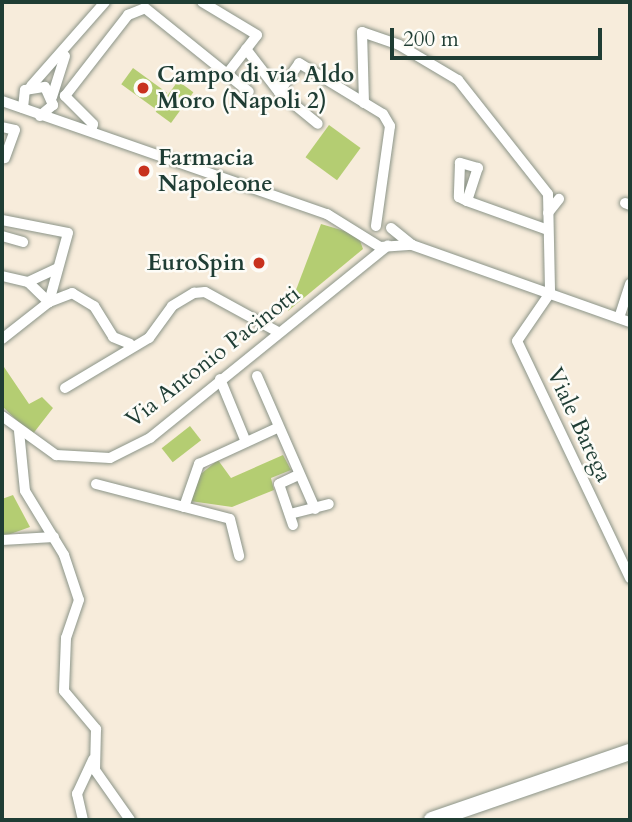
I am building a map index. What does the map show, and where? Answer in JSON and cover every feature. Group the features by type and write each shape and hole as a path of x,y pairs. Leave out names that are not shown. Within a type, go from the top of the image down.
{"highway":[{"path":"432,820 630,752"}],"street":[{"path":"23,108 28,88 73,42 105,2"},
{"path":"202,2 257,35 227,74"},
{"path":"95,133 93,124 66,102 68,88 128,15 146,5 249,92"},
{"path":"364,103 362,32 399,45 458,80 506,135 548,194 550,293"},
{"path":"40,116 52,101 57,70 73,42"},
{"path":"246,49 279,92 317,124"},
{"path":"279,92 299,63 364,103 390,126 382,201 370,262"},
{"path":"2,99 28,88 45,87 52,101 79,127"},
{"path":"2,99 40,116 79,127 341,220 391,228 412,245"},
{"path":"2,127 15,130 5,158"},
{"path":"467,201 478,168 460,163 457,188 467,201 548,230"},
{"path":"548,214 559,199"},
{"path":"382,201 391,228 389,245"},
{"path":"2,220 68,233 49,302"},
{"path":"341,220 372,242 412,245 630,322"},
{"path":"2,236 23,242"},
{"name":"Via Antonio Pacinotti","path":"2,416 19,432 55,455 110,458 150,438 389,245"},
{"path":"28,282 58,268"},
{"path":"2,276 28,282 49,302"},
{"path":"619,318 630,284"},
{"path":"65,388 130,344 149,338 183,298 205,292 278,332"},
{"path":"2,339 49,302 72,293 85,298 113,337 130,344"},
{"name":"Viale Barega","path":"550,293 517,341 630,579"},
{"path":"257,376 277,428 315,509"},
{"path":"220,379 246,442"},
{"path":"184,507 196,468 277,428"},
{"path":"19,432 25,491 54,537 79,600 66,638 64,691 96,729 95,770 130,820"},
{"path":"299,475 279,484 291,519 329,504"},
{"path":"96,485 230,519 239,556"},
{"path":"2,540 54,537"},
{"path":"83,820 76,794 95,758"}],"green space":[{"name":"Campo di via Aldo Moro (Napoli 2)","path":"133,68 167,93 155,109 121,84"},
{"name":"Campo di via Aldo Moro (Napoli 2)","path":"178,81 193,92 171,123 156,112"},
{"path":"329,125 361,148 337,180 305,157"},
{"path":"321,224 358,235 363,249 288,311"},
{"path":"2,364 29,404 42,397 53,408 32,435 2,406"},
{"path":"190,426 201,440 173,462 162,448"},
{"path":"283,455 291,470 271,478 274,490 232,507 190,501 197,477 218,460 231,478"},
{"path":"13,495 30,527 2,537 2,499"}],"place":[{"name":"Campo di via Aldo Moro (Napoli 2)","path":"143,88"},
{"name":"Farmacia Napoleone","path":"144,171"},
{"name":"EuroSpin","path":"259,263"}]}
